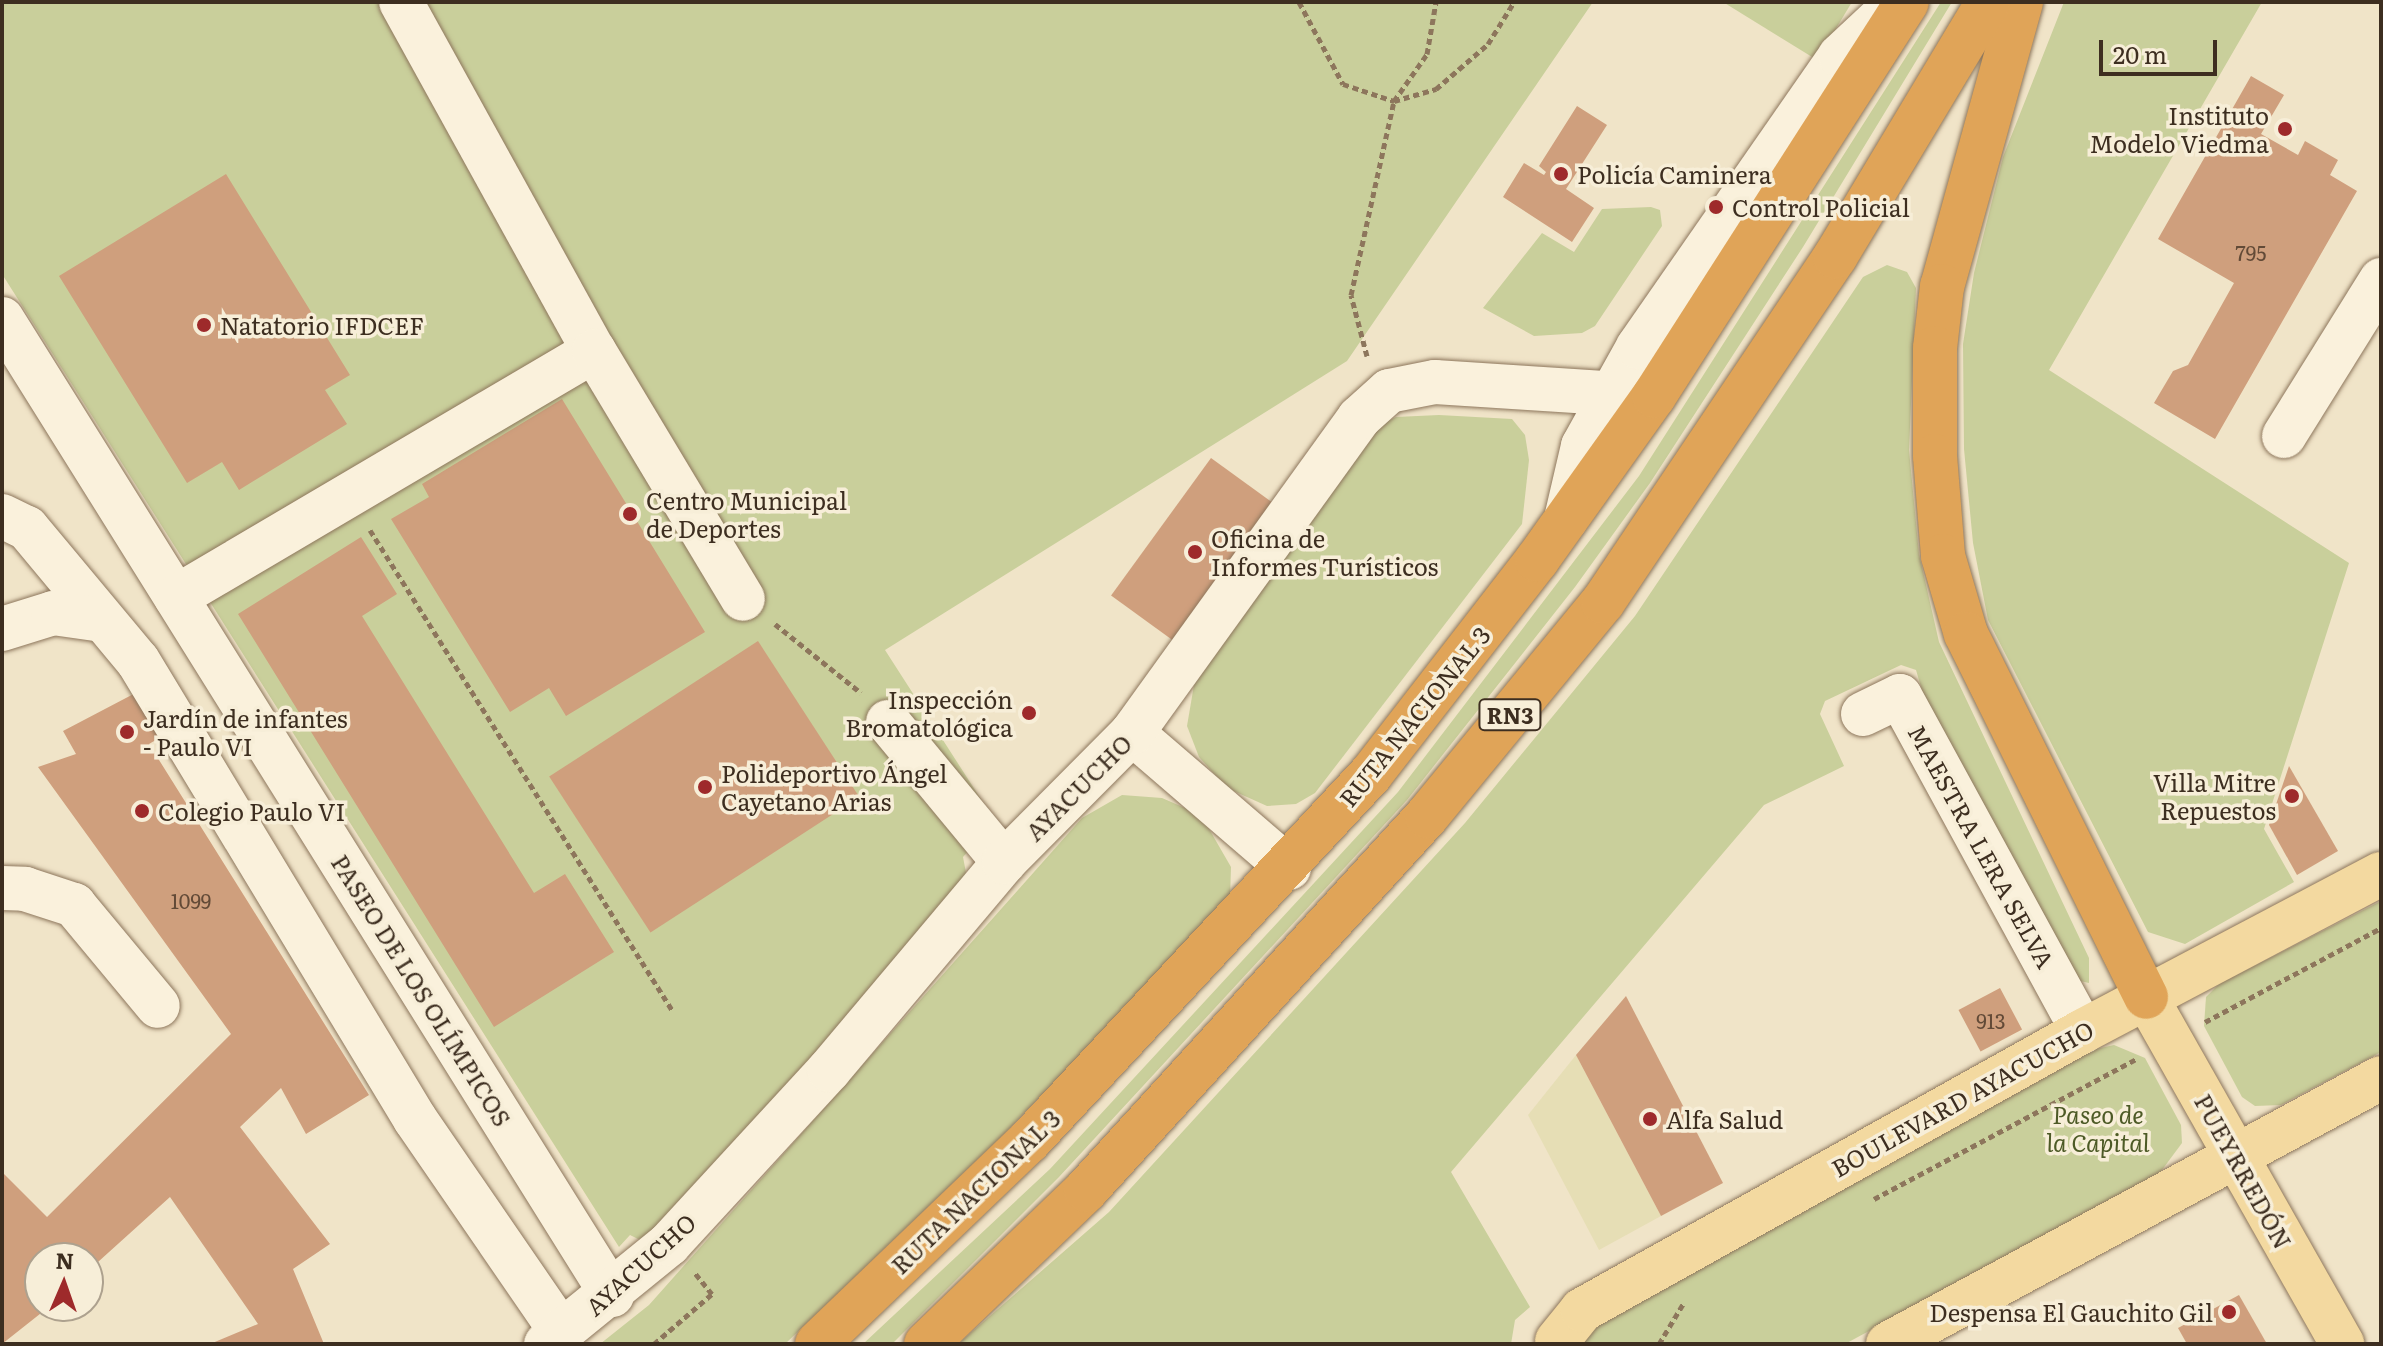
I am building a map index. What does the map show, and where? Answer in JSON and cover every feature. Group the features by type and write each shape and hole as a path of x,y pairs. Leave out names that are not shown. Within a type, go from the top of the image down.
{"highway":[{"name":"RUTA NACIONAL 3","path":"817,1344 1029,1141 1289,868 1371,774 1566,519 1633,394 1907,2"},
{"name":"RN3","path":"926,1344 1086,1190 1321,933 1427,816 1603,602 1835,257 1988,2"},
{"path":"2021,2 1975,153 1942,286 1935,348 1935,456 1943,556 1972,648 2146,997"}],"main road":[{"name":"BOULEVARD AYACUCHO","path":"1557,1342 1582,1310 2083,1031 2381,874"},
{"name":"PUEYRREDÓN","path":"2146,997 2342,1344"},
{"path":"1888,1344 2381,1078"}],"street":[{"path":"401,2 594,351 743,599"},
{"path":"1389,391 1435,382 1633,394 1787,128 1840,56 1898,2"},
{"path":"2284,436 2381,280"},
{"name":"PASEO DE LOS OLÍMPICOS","path":"2,319 612,1295"},
{"path":"176,597 594,351"},
{"name":"AYACUCHO","path":"554,1338 612,1295 669,1244 829,1070 1004,862 1132,733 1359,418 1389,391"},
{"path":"2,516 27,528 138,661 415,1119 554,1338"},
{"path":"2,629 53,613 103,620"},
{"name":"MAESTRA LERA SELVA","path":"1863,714 1900,696 2083,1031"},
{"path":"888,722 1004,862"},
{"path":"1132,733 1289,868"},
{"path":"3,888 25,889 74,905 158,1006"}],"path":[{"path":"1299,2 1343,84 1394,101 1436,89 1488,44 1514,2"},
{"path":"1389,391 1368,359 1351,295 1394,101 1427,54 1436,2"},
{"path":"349,495 672,1010"},
{"path":"743,599 868,698 888,722"},
{"path":"1865,1204 2381,928"},
{"path":"654,1344 712,1294"},
{"path":"1659,1344 1684,1301"}],"shaded area":[{"path":"1576,1055 1661,1216 1599,1250 1528,1115"}],"green space":[{"name":"Centro Municipal de Deportes","path":"2,2 1593,2 1347,361 885,650 995,821 963,857 967,878 662,1231 640,1240 630,1235 619,1247 2,274"},
{"path":"1723,2 1852,2 1817,60"},
{"path":"1941,2 1952,2 1803,247 1650,483 1575,587 1407,800 1059,1177 892,1344 863,1344 1050,1169 1398,792 1639,476"},
{"path":"2064,2 2262,2 2049,370 2349,563 2264,829 2294,882 2185,944 2148,932 1988,620 1973,543 1964,449 1963,344 1974,273 2003,157"},
{"path":"1651,207 1660,210 1662,226 1595,326 1582,333 1534,336 1483,308 1542,233 1574,252 1602,209"},
{"path":"1887,265 1907,272 1916,288 1909,450 1919,554 1939,642 2089,958 2089,983 2076,980 1928,711 1916,670 1901,665 1825,701 1820,714 1844,766 1764,805 1451,1172 1530,1307 1515,1320 1511,1344 958,1344 1109,1212 1465,823 1635,616 1863,277"},
{"path":"1439,415 1512,419 1525,435 1529,460 1522,524 1315,793 1296,804 1267,806 1227,788 1199,757 1187,726 1194,685 1372,429 1396,417"},
{"path":"1122,795 1162,798 1201,815 1231,867 1230,899 1005,1133 785,1344 600,1344 649,1305 1082,818"},
{"path":"2381,901 2381,1052 2281,1105 2255,1106 2242,1097 2204,1026 2206,997 2219,984"},
{"name":"Paseo de la Capital","path":"2114,1045 2145,1058 2181,1125 2182,1143 2159,1174 1845,1344 1580,1344 1592,1328 2096,1049"}],"building":[{"name":"Instituto Modelo Viedma","path":"2251,76 2284,95 2261,134 2298,155 2305,141 2338,160 2330,175 2357,191 2215,439 2154,403 2173,371 2188,365 2234,283 2158,239"},
{"name":"Policía Caminera","path":"1577,106 1607,125 1566,189 1594,208 1572,242 1503,197 1524,163 1544,175 1546,172 1539,166"},
{"name":"Natatorio IFDCEF","path":"226,174 350,375 325,390 347,424 239,490 222,462 187,483 59,276"},
{"path":"562,399 705,632 566,716 549,688 510,712 391,519 429,497 422,484"},
{"name":"Oficina de Informes Turísticos","path":"1211,458 1281,509 1181,646 1111,596"},
{"path":"361,537 397,594 362,616 534,893 565,874 614,952 494,1027 238,614"},
{"name":"Polideportivo Ángel Cayetano Arias","path":"758,641 859,797 650,933 549,777"},
{"name":"Colegio Paulo VI","path":"145,688 171,731 149,744 369,1095 306,1134 281,1088 240,1127 330,1244 293,1269 324,1344 210,1344 258,1324 170,1197 104,1257 104,1242 24,1242 24,1322 30,1322 2,1344 2,1172 47,1217 231,1034 38,767 76,754 63,731"},
{"name":"Villa Mitre Repuestos","path":"2289,766 2338,851 2297,875 2269,825"},
{"path":"2000,988 2022,1029 1981,1052 1959,1010"},
{"name":"Alfa Salud","path":"1626,996 1723,1183 1661,1216 1576,1055"},
{"name":"Despensa El Gauchito Gil","path":"2239,1295 2267,1344 2187,1344 2178,1328"}],"place":[{"name":"Instituto Modelo Viedma","path":"2285,129"},
{"name":"Policía Caminera","path":"1561,174"},
{"name":"Control Policial","path":"1716,207"},
{"name":"Natatorio IFDCEF","path":"204,325"},
{"name":"Centro Municipal de Deportes","path":"630,514"},
{"name":"Oficina de Informes Turísticos","path":"1195,552"},
{"name":"Inspección Bromatológica","path":"1029,713"},
{"name":"Jardín de infantes - Paulo VI","path":"127,732"},
{"name":"Polideportivo Ángel Cayetano Arias","path":"705,787"},
{"name":"Villa Mitre Repuestos","path":"2292,796"},
{"name":"Colegio Paulo VI","path":"142,811"},
{"name":"Alfa Salud","path":"1650,1119"},
{"name":"Despensa El Gauchito Gil","path":"2229,1312"}]}
